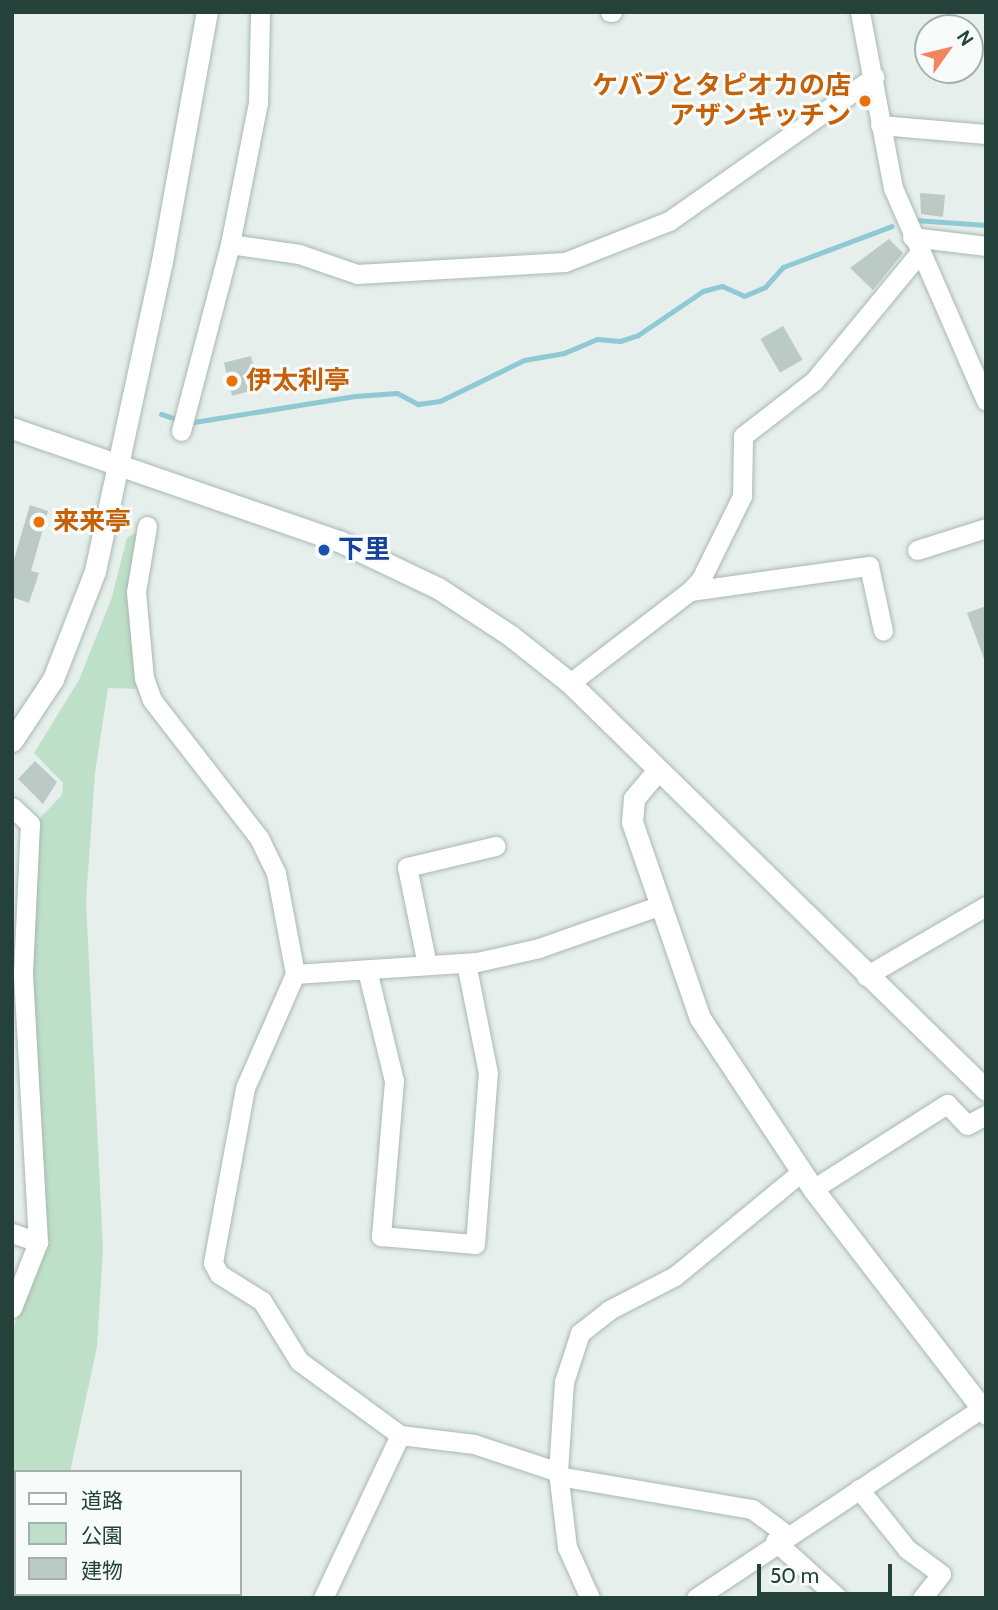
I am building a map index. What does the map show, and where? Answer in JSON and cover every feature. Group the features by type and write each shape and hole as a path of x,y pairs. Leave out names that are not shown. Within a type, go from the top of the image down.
{"street":[{"path":"12,741 41,700 80,617 162,261 207,12"},
{"path":"181,431 230,244 258,103 260,12"},
{"path":"860,12 874,76 892,188 915,246 986,401"},
{"path":"230,244 299,254 357,274 565,262 669,221 874,76"},
{"path":"880,125 986,134"},
{"path":"570,683 690,591 701,579 742,496 743,436 814,381 915,246"},
{"path":"915,246 986,246"},
{"path":"12,428 282,520 397,567 473,610 570,683 866,976 986,1090"},
{"path":"147,526 138,563 136,623 147,688 270,861 295,974 245,1088 213,1263 219,1274 262,1301 299,1361 400,1436 474,1444 558,1474 752,1509 838,1598"},
{"path":"917,550 986,527"},
{"path":"690,591 869,566 883,631"},
{"path":"658,770 631,807 657,906 684,982 719,1053 807,1180 983,1412 781,1538 696,1598"},
{"path":"12,807 30,824 18,974 21,1113 38,1242 12,1308"},
{"path":"427,965 407,867 496,846"},
{"path":"295,974 466,963 539,948 657,906"},
{"path":"866,976 986,906"},
{"path":"367,970 394,1081 381,1236 475,1244 488,1073 466,963"},
{"path":"590,1598 567,1547 558,1474 564,1382 580,1333 609,1310 675,1276 807,1180 947,1104 967,1125 986,1115"},
{"path":"12,1233 38,1242"},
{"path":"323,1598 400,1436"},
{"path":"859,1489 907,1549 941,1574 922,1598"}],"green space":[{"path":"140,530 139,689 108,688 95,773 86,900 103,1249 97,1347 70,1470 14,1470 14,1596 26,1596 12,1598 12,1331 47,1243 33,986 38,820 62,795 63,783 34,753 79,680 111,600 127,538"}],"building":[{"path":"920,193 945,195 943,217 921,214"},
{"path":"889,239 903,253 873,290 850,268"},
{"path":"783,326 802,360 780,373 760,339"},
{"path":"251,356 259,389 232,396 224,363"},
{"path":"30,505 48,511 31,571 39,573 29,603 12,597 12,566"},
{"path":"986,606 986,659 984,659 967,613"},
{"path":"35,761 57,782 43,804 18,779"}],"waterway":[{"path":"915,220 986,225"},
{"path":"161,414 188,423 355,396 397,393 418,404 440,401 524,360 564,353 597,339 620,341 638,335 703,291 722,286 744,296 765,287 783,267 892,226"}],"place":[{"name":"ケバブとタピオカの店 アザンキッチン","path":"865,101"},
{"name":"伊太利亭","path":"232,381"},
{"name":"来来亭","path":"39,522"},
{"name":"下里","path":"324,550"}]}
